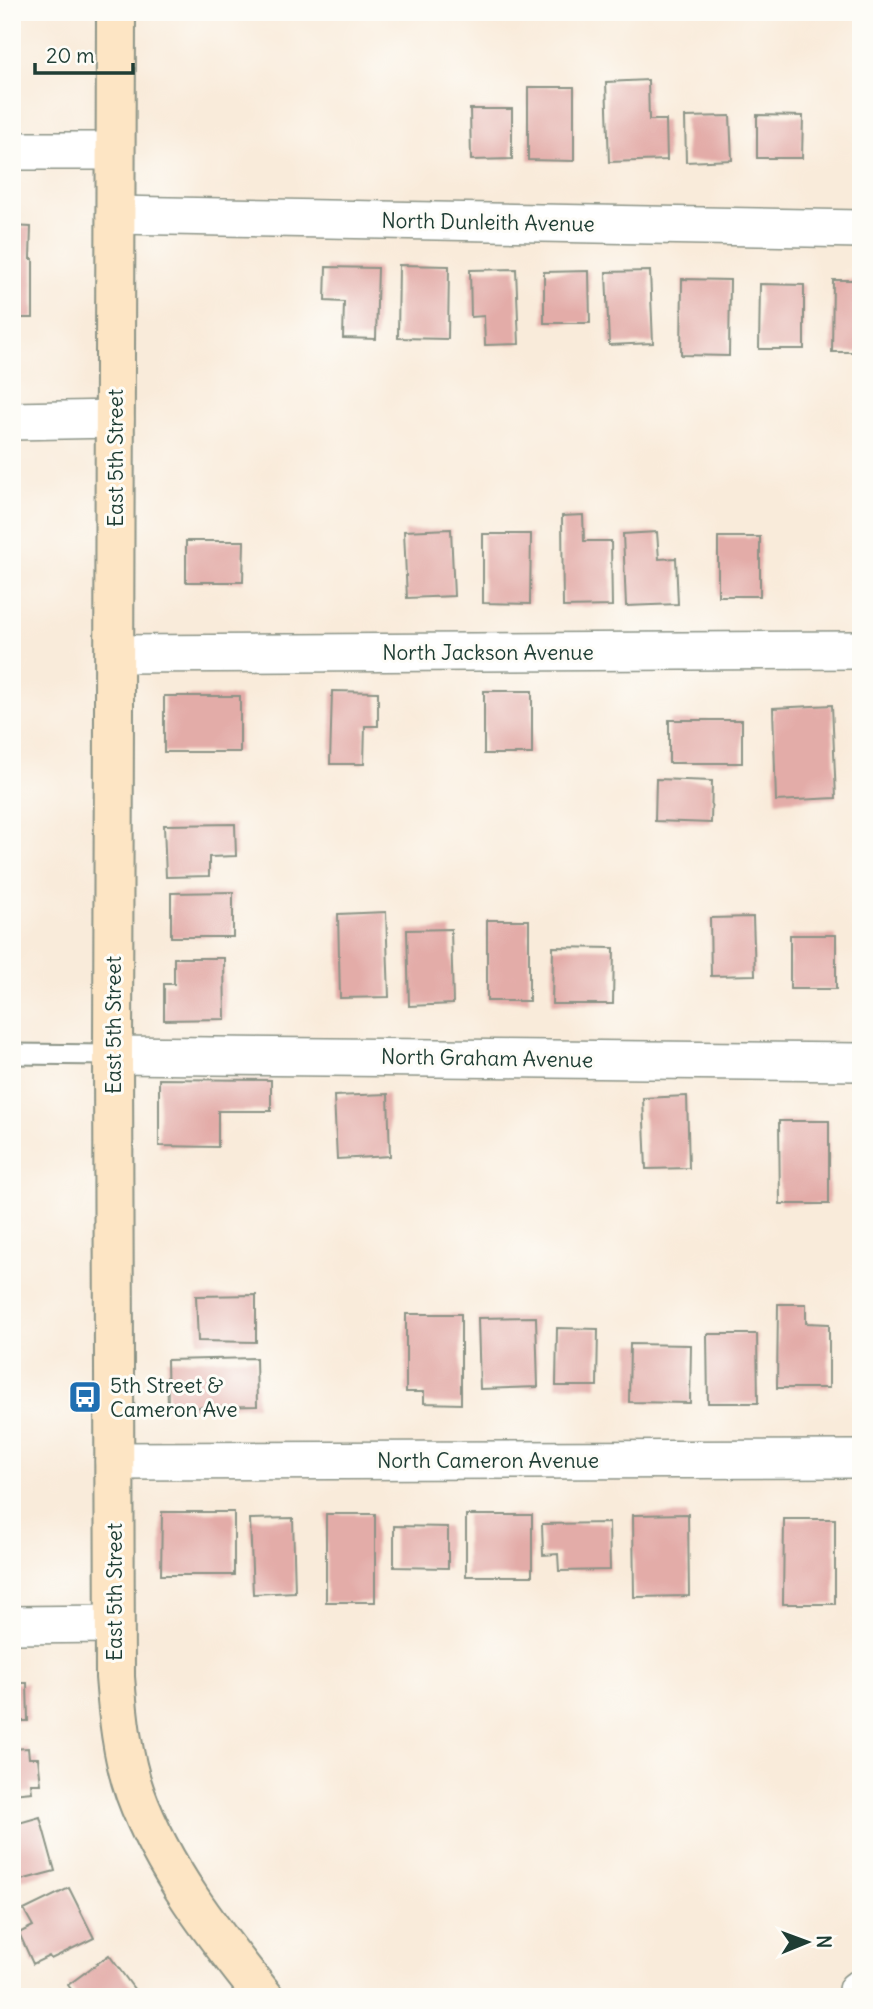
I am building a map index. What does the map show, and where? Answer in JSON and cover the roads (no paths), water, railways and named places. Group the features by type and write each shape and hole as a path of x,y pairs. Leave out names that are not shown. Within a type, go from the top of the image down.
{"main road":[{"name":"East 5th Street","path":"116,12 113,1624 118,1714 134,1791 150,1831 174,1876 208,1926 264,1997"}],"street":[{"path":"12,151 115,151"},
{"name":"North Dunleith Avenue","path":"115,215 861,229"},
{"path":"12,421 115,419"},
{"name":"North Jackson Avenue","path":"114,654 861,650"},
{"name":"North Graham Avenue","path":"113,1055 861,1062"},
{"name":"North Cameron Avenue","path":"114,1461 861,1459"},
{"path":"12,1625 113,1624"}],"lane":[{"path":"12,1054 113,1055"}],"place":[{"name":"5th Street & Cameron Ave","path":"85,1397"}]}
